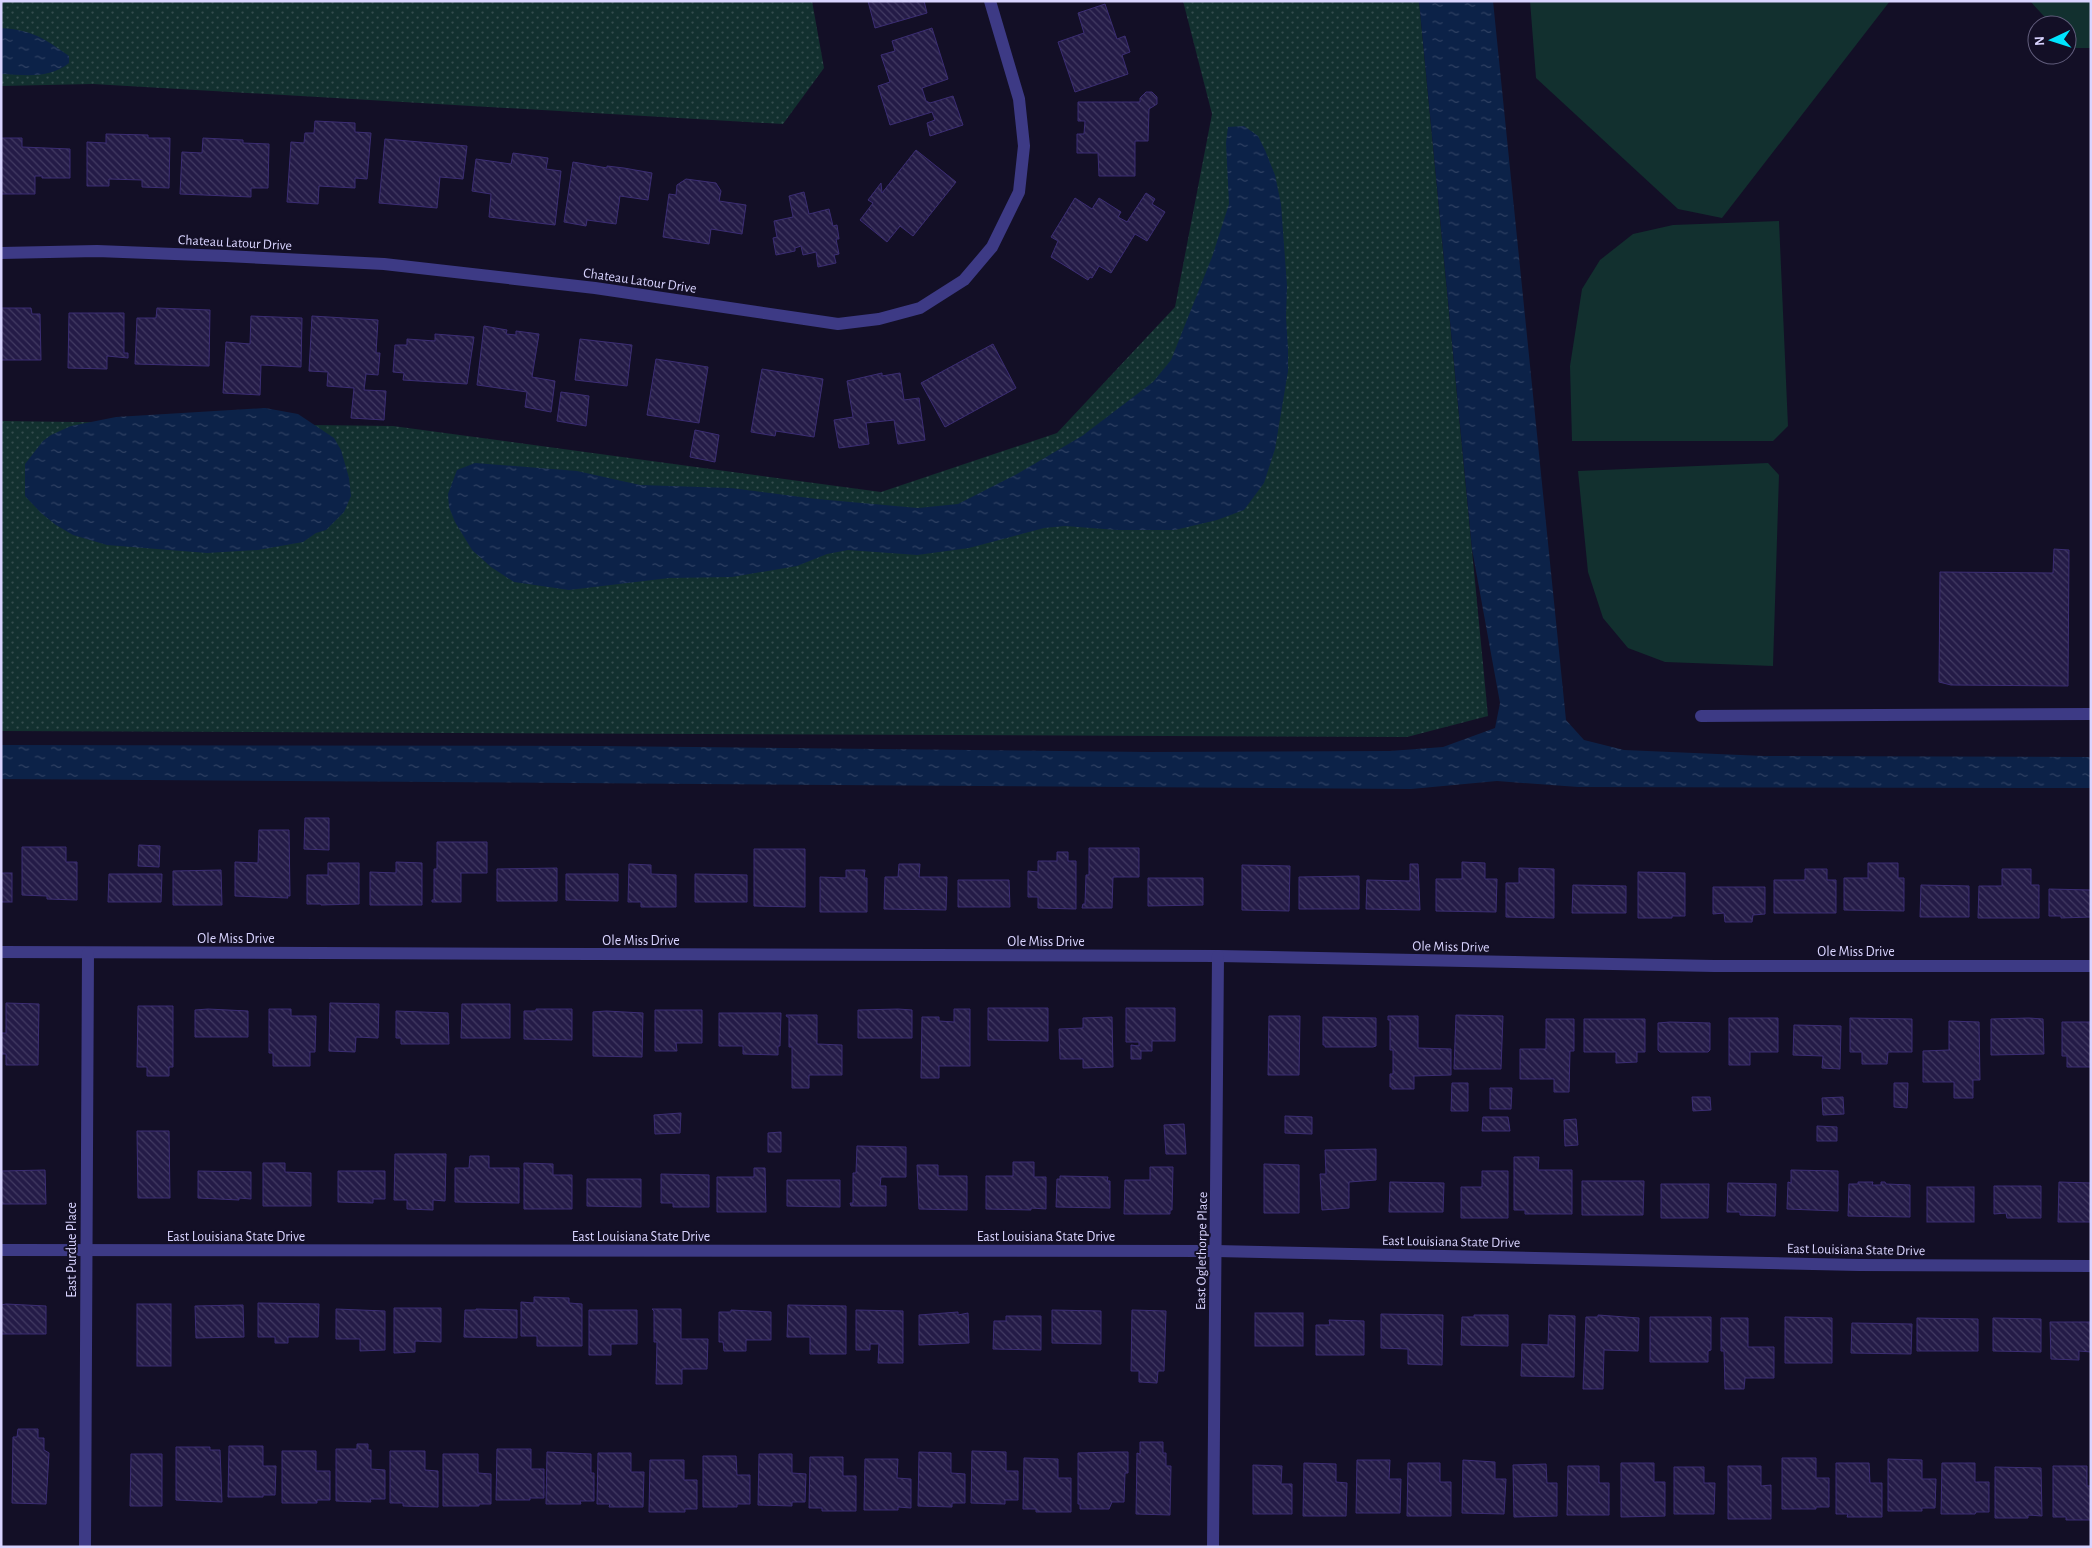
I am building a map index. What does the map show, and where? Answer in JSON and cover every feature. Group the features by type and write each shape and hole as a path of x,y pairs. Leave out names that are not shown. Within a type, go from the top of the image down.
{"street":[{"name":"Chateau Latour Drive","path":"1,253 97,251 384,264 594,288 838,324 879,320 920,308 964,280 992,247 1019,192 1024,146 1019,99 990,1"},
{"path":"1701,716 2091,714"},
{"name":"Ole Miss Drive","path":"1,952 1218,956 1714,966 2091,966"},
{"name":"East Purdue Place","path":"85,1547 88,953"},
{"name":"East Oglethorpe Place","path":"1213,1547 1218,956"},
{"name":"East Louisiana State Drive","path":"1,1250 1216,1251 1859,1265 2091,1266"}],"green space":[{"path":"1,1 812,1 824,68 783,124 93,84 1,86"},
{"path":"1183,1 1419,1 1488,716 1407,737 1,731 1,421 393,426 881,492 1057,433 1175,307 1212,114"},
{"path":"1530,1 1890,1 1722,218 1678,209 1536,78"},
{"path":"2030,1 2091,1 2091,48 2077,48 2077,15 2043,15"},
{"path":"1779,221 1788,426 1773,441 1572,441 1570,366 1582,289 1600,260 1633,234 1673,225"},
{"path":"1768,463 1779,475 1773,666 1665,662 1628,648 1603,618 1588,572 1578,471"}],"water":[{"path":"1419,1 1493,1 1566,720 1584,740 1624,750 1764,756 2091,757 2091,788 1578,787 1497,781 1411,789 1,779 1,745 599,746 1148,752 1390,751 1443,747 1495,728 1500,703 1472,549"},
{"path":"1,28 30,33 45,40 69,56 69,63 53,72 45,74 1,74"},
{"path":"1244,126 1258,136 1265,150 1275,175 1281,204 1287,286 1288,371 1275,449 1264,483 1244,510 1217,520 1175,530 1117,530 1065,526 1044,528 969,548 917,555 848,550 827,554 797,566 732,577 669,578 569,590 514,582 491,567 472,550 455,522 449,507 448,494 457,470 475,463 577,471 640,485 731,488 817,499 918,508 958,504 1017,474 1082,436 1153,382 1171,360 1212,257 1229,204 1226,143 1228,127"},
{"path":"265,408 298,414 334,438 341,450 349,478 351,496 344,512 326,530 316,533 303,542 258,550 207,553 107,545 73,535 56,525 25,496 25,464 43,441 51,435 71,426 116,417"}],"building":[{"path":"868,1 924,1 927,13 875,28"},
{"path":"1105,4 1117,39 1125,36 1130,52 1122,55 1128,74 1075,92 1058,42 1084,33 1078,13"},
{"path":"932,28 948,79 922,88 926,101 930,103 953,96 963,125 930,136 927,123 935,120 932,112 890,125 878,86 890,82 881,55 895,51 892,41"},
{"path":"1146,92 1152,92 1157,97 1157,104 1149,109 1148,141 1135,141 1135,176 1099,176 1098,153 1077,153 1077,134 1084,134 1085,121 1078,121 1078,102 1140,102 1140,98"},
{"path":"315,121 355,123 355,132 371,133 367,179 355,178 355,188 319,186 318,204 287,202 291,142 304,143 305,133 314,133"},
{"path":"106,134 148,135 148,138 170,138 169,188 142,187 142,180 109,179 109,186 87,186 87,142 106,143"},
{"path":"1,138 22,138 22,147 70,149 70,178 42,178 42,176 35,176 35,194 1,194"},
{"path":"203,138 243,140 243,143 269,144 268,188 251,188 251,197 180,194 182,152 202,153"},
{"path":"385,139 467,146 463,179 440,177 437,208 379,203"},
{"path":"916,150 956,182 913,236 900,226 887,242 860,220 873,203 868,200 881,183 882,193"},
{"path":"513,153 548,158 546,169 561,171 555,225 489,217 491,194 472,191 476,159 511,164"},
{"path":"573,162 652,173 648,200 620,196 616,224 587,220 586,226 564,222"},
{"path":"686,179 716,183 721,191 719,201 746,205 742,234 711,229 709,244 663,237 669,194 676,195 677,185"},
{"path":"804,192 809,214 829,209 833,226 837,225 839,239 836,239 839,254 834,255 836,263 818,267 816,252 803,255 801,246 795,248 795,251 776,255 773,238 777,237 774,221 793,217 789,196"},
{"path":"1146,193 1155,199 1152,204 1165,212 1147,241 1135,234 1111,273 1099,266 1092,278 1090,277 1088,280 1051,257 1058,241 1051,237 1075,198 1092,209 1099,198 1121,212 1118,217 1127,222"},
{"path":"1,308 31,308 32,314 40,314 41,360 1,360"},
{"path":"157,308 210,310 209,366 135,364 137,318 156,318"},
{"path":"69,313 124,313 124,353 128,353 128,358 107,356 107,369 68,368"},
{"path":"251,316 302,318 301,367 261,365 260,395 223,393 226,342 250,344"},
{"path":"312,316 378,320 376,353 380,353 378,375 366,374 364,390 386,391 384,420 351,418 354,388 327,386 328,372 309,371"},
{"path":"484,326 507,330 506,334 516,335 516,331 539,334 532,377 555,381 551,412 525,407 527,392 477,385"},
{"path":"435,334 474,337 467,384 403,380 404,373 393,372 395,345 407,345 407,339 435,341"},
{"path":"580,339 632,345 627,386 575,380"},
{"path":"993,344 1016,388 945,427 921,383"},
{"path":"656,359 708,367 699,423 647,415"},
{"path":"762,369 823,379 814,437 776,431 775,436 751,432"},
{"path":"882,373 882,376 900,373 904,400 919,398 925,440 898,444 894,420 866,423 869,444 839,448 834,420 853,417 847,381"},
{"path":"561,392 589,396 586,426 557,421"},
{"path":"695,430 719,435 715,462 690,457"},
{"path":"2054,549 2069,550 2068,686 1951,685 1939,682 1940,572 2053,573"},
{"path":"305,818 329,818 329,850 304,849"},
{"path":"259,830 289,830 290,896 287,896 288,898 235,896 235,862 258,863"},
{"path":"437,842 487,842 487,873 461,873 461,902 432,902 434,900 434,869 437,869"},
{"path":"139,845 160,846 159,867 138,866"},
{"path":"22,847 66,847 66,862 77,862 77,900 47,899 47,896 22,895"},
{"path":"1089,848 1139,848 1139,877 1113,877 1112,908 1082,908 1083,904 1085,904 1086,875 1089,875"},
{"path":"754,849 805,849 805,907 754,906"},
{"path":"1057,852 1068,852 1068,861 1076,861 1076,909 1038,908 1038,897 1028,897 1028,871 1038,872 1038,861 1057,861"},
{"path":"396,862 422,863 422,905 370,905 370,872 396,873"},
{"path":"1462,862 1485,863 1485,879 1497,879 1496,912 1436,911 1436,879 1462,879"},
{"path":"328,863 359,863 359,904 307,904 307,875 328,875"},
{"path":"1868,863 1898,863 1898,878 1904,878 1904,911 1844,910 1844,878 1868,878"},
{"path":"629,864 651,865 651,874 676,875 676,907 641,907 641,902 628,902"},
{"path":"899,864 920,864 919,877 947,877 946,910 884,909 885,877 898,877"},
{"path":"1410,864 1418,864 1420,910 1366,909 1367,880 1410,881"},
{"path":"1242,865 1290,866 1289,911 1242,910"},
{"path":"557,868 557,901 497,901 497,869"},
{"path":"1519,868 1554,869 1554,918 1506,917 1506,883 1519,883"},
{"path":"1805,869 1827,869 1827,880 1836,880 1836,913 1774,913 1774,880 1805,880"},
{"path":"2002,869 2031,869 2031,885 2039,885 2039,918 1978,918 1979,886 2002,886"},
{"path":"221,870 222,905 173,905 173,871"},
{"path":"846,870 865,870 864,878 867,878 867,912 820,912 820,877 846,878"},
{"path":"1638,872 1685,873 1685,916 1638,918"},
{"path":"1,873 12,873 12,902 1,902"},
{"path":"109,874 162,874 161,902 108,902"},
{"path":"566,874 618,874 618,901 566,900"},
{"path":"695,874 747,875 747,902 695,902"},
{"path":"1359,876 1359,909 1299,909 1299,877"},
{"path":"1148,878 1203,878 1203,905 1148,906"},
{"path":"958,880 1009,880 1010,907 958,907"},
{"path":"1573,885 1626,886 1626,913 1572,913"},
{"path":"1921,885 1969,886 1969,917 1920,917"},
{"path":"1713,887 1765,887 1765,914 1753,915 1752,922 1725,922 1724,913 1713,914"},
{"path":"2049,889 2091,890 2091,917 2061,918 2061,916 2049,916"},
{"path":"6,1003 39,1004 38,1065 6,1065 6,1054 1,1054 1,1033 6,1033"},
{"path":"330,1003 379,1004 378,1038 356,1037 355,1052 329,1051"},
{"path":"462,1004 510,1004 510,1038 461,1038"},
{"path":"138,1006 173,1006 173,1067 169,1067 169,1076 147,1076 147,1067 137,1067"},
{"path":"988,1008 1048,1008 1048,1041 988,1040"},
{"path":"1126,1008 1175,1008 1175,1041 1152,1041 1152,1051 1141,1051 1141,1059 1131,1059 1131,1045 1139,1046 1139,1042 1126,1042"},
{"path":"269,1009 291,1009 291,1016 316,1016 315,1052 310,1052 310,1066 273,1066 273,1053 269,1053"},
{"path":"536,1009 572,1009 572,1040 524,1039 524,1011 536,1011"},
{"path":"954,1009 970,1009 970,1066 939,1066 939,1078 921,1078 922,1017 939,1017 939,1021 954,1022"},
{"path":"195,1010 248,1011 248,1037 195,1037"},
{"path":"655,1010 702,1010 702,1043 676,1043 677,1051 655,1051"},
{"path":"858,1010 912,1010 912,1038 858,1038"},
{"path":"396,1011 448,1013 449,1044 401,1044 401,1038 396,1038"},
{"path":"593,1012 643,1013 642,1057 593,1056"},
{"path":"719,1013 781,1013 778,1055 743,1054 743,1046 719,1046"},
{"path":"786,1015 817,1015 817,1044 842,1045 842,1075 809,1075 809,1088 792,1088 792,1047 789,1047 789,1017"},
{"path":"1456,1015 1503,1016 1501,1069 1454,1069"},
{"path":"1269,1016 1300,1016 1299,1075 1268,1075"},
{"path":"1388,1016 1418,1016 1418,1048 1451,1049 1451,1075 1414,1076 1414,1089 1392,1089 1390,1087 1390,1074 1393,1074 1393,1050 1390,1050 1390,1020 1388,1020"},
{"path":"1112,1017 1113,1067 1083,1068 1083,1059 1060,1059 1059,1029 1083,1028 1083,1018"},
{"path":"1323,1017 1376,1018 1376,1046 1325,1047 1323,1045"},
{"path":"1729,1018 1778,1018 1778,1052 1750,1052 1750,1065 1729,1065"},
{"path":"1850,1018 1912,1019 1912,1052 1888,1052 1887,1064 1862,1064 1862,1052 1850,1052"},
{"path":"1546,1019 1574,1019 1574,1051 1570,1051 1569,1092 1554,1092 1554,1079 1520,1079 1520,1049 1546,1049"},
{"path":"1584,1019 1645,1019 1645,1052 1637,1052 1637,1062 1616,1063 1616,1052 1584,1052"},
{"path":"1991,1019 2043,1019 2044,1054 1991,1055"},
{"path":"1949,1021 1979,1022 1980,1080 1973,1080 1973,1098 1954,1098 1954,1082 1923,1082 1923,1051 1949,1050"},
{"path":"2062,1022 2091,1022 2091,1067 2067,1067 2067,1056 2062,1056"},
{"path":"1658,1023 1710,1023 1710,1050 1708,1052 1660,1052 1658,1050"},
{"path":"1794,1025 1841,1026 1840,1069 1822,1068 1823,1056 1793,1055"},
{"path":"1452,1083 1468,1083 1468,1111 1451,1111"},
{"path":"1894,1083 1908,1083 1907,1108 1894,1107"},
{"path":"1490,1088 1512,1088 1511,1109 1490,1109"},
{"path":"1692,1097 1710,1097 1711,1110 1693,1111"},
{"path":"1843,1097 1844,1114 1823,1115 1822,1098"},
{"path":"681,1113 680,1133 655,1134 654,1115"},
{"path":"1285,1116 1312,1117 1312,1134 1285,1133"},
{"path":"1483,1117 1508,1117 1510,1131 1482,1131"},
{"path":"1576,1119 1578,1145 1565,1146 1564,1120"},
{"path":"1184,1124 1186,1154 1166,1154 1164,1125"},
{"path":"1817,1126 1837,1127 1837,1141 1817,1141"},
{"path":"137,1131 169,1131 170,1198 138,1198"},
{"path":"781,1132 781,1152 768,1152 768,1133"},
{"path":"857,1146 906,1147 906,1177 881,1177 880,1186 886,1186 886,1206 851,1206 850,1203 853,1203 853,1173 856,1173"},
{"path":"1376,1149 1376,1180 1349,1182 1349,1208 1322,1210 1320,1174 1326,1174 1325,1150"},
{"path":"395,1154 446,1154 445,1201 433,1200 433,1210 407,1209 407,1200 394,1200"},
{"path":"470,1156 489,1156 489,1168 519,1168 519,1203 455,1202 455,1168 469,1168"},
{"path":"1514,1157 1539,1157 1538,1170 1572,1170 1572,1214 1525,1214 1525,1210 1514,1210"},
{"path":"1013,1162 1034,1162 1034,1177 1046,1177 1046,1209 986,1209 986,1176 1013,1176"},
{"path":"263,1163 285,1163 285,1172 311,1173 311,1206 263,1206"},
{"path":"524,1163 553,1164 553,1175 572,1175 572,1209 524,1209"},
{"path":"1264,1164 1299,1165 1299,1213 1264,1213"},
{"path":"917,1165 938,1165 938,1176 967,1176 967,1210 919,1209"},
{"path":"1150,1167 1173,1167 1172,1210 1170,1210 1170,1214 1124,1214 1125,1180 1150,1180"},
{"path":"754,1168 765,1168 766,1212 717,1212 717,1177 754,1177"},
{"path":"45,1170 46,1204 1,1204 1,1171"},
{"path":"1791,1170 1838,1171 1838,1211 1787,1209 1788,1182 1791,1183"},
{"path":"198,1171 251,1172 251,1199 198,1198"},
{"path":"338,1171 385,1171 385,1199 373,1199 373,1203 338,1202"},
{"path":"1482,1171 1508,1171 1508,1218 1461,1218 1461,1187 1482,1187"},
{"path":"661,1174 709,1175 709,1207 673,1207 673,1203 661,1203"},
{"path":"1060,1176 1108,1177 1107,1181 1110,1181 1110,1208 1056,1207 1057,1179 1060,1179"},
{"path":"587,1179 641,1179 641,1207 587,1206"},
{"path":"787,1180 840,1180 840,1207 787,1206"},
{"path":"1582,1181 1644,1181 1643,1215 1582,1215"},
{"path":"1390,1182 1444,1183 1443,1212 1389,1212"},
{"path":"1858,1182 1873,1182 1872,1185 1881,1185 1881,1182 1885,1182 1886,1184 1910,1185 1910,1217 1848,1216 1849,1184 1858,1184"},
{"path":"2059,1182 2091,1183 2091,1222 2058,1222"},
{"path":"1728,1183 1776,1184 1775,1216 1740,1215 1740,1212 1727,1212"},
{"path":"1661,1184 1709,1184 1708,1218 1661,1218"},
{"path":"1994,1186 2041,1186 2041,1218 2007,1218 2006,1213 1994,1214"},
{"path":"1927,1187 1974,1187 1974,1222 1927,1222"},
{"path":"534,1297 569,1298 569,1303 582,1304 582,1346 537,1346 537,1336 521,1336 521,1302 534,1303"},
{"path":"258,1303 319,1304 318,1337 288,1337 288,1343 275,1343 275,1337 258,1337"},
{"path":"137,1304 171,1304 171,1366 137,1366"},
{"path":"1,1305 46,1306 46,1334 1,1334"},
{"path":"243,1305 244,1337 196,1338 195,1306"},
{"path":"788,1305 846,1306 846,1354 810,1354 810,1337 787,1337"},
{"path":"394,1308 441,1308 441,1342 415,1341 415,1352 394,1353"},
{"path":"336,1309 385,1311 385,1350 360,1351 360,1339 336,1339"},
{"path":"652,1309 681,1309 681,1339 708,1339 707,1369 682,1369 682,1384 656,1384 657,1342 654,1342 654,1311"},
{"path":"465,1310 517,1310 517,1338 464,1337"},
{"path":"589,1310 637,1310 637,1344 611,1344 611,1355 589,1355"},
{"path":"731,1310 771,1312 771,1340 746,1340 746,1351 724,1351 723,1342 719,1342 719,1312 731,1312"},
{"path":"856,1310 903,1311 903,1363 878,1363 879,1344 870,1344 870,1350 856,1350"},
{"path":"1052,1310 1101,1311 1101,1344 1052,1343"},
{"path":"1132,1310 1166,1311 1164,1371 1158,1371 1157,1383 1139,1382 1139,1371 1131,1371"},
{"path":"958,1312 958,1315 968,1313 969,1343 919,1345 919,1315"},
{"path":"1255,1313 1303,1313 1303,1346 1255,1346"},
{"path":"1381,1314 1443,1315 1442,1365 1408,1364 1408,1349 1381,1348"},
{"path":"1474,1315 1508,1315 1508,1346 1461,1345 1462,1317 1474,1317"},
{"path":"1549,1315 1575,1316 1574,1377 1521,1376 1522,1344 1548,1345"},
{"path":"1598,1315 1639,1318 1638,1351 1604,1350 1603,1389 1583,1389 1586,1317 1598,1317"},
{"path":"1006,1316 1041,1316 1041,1350 993,1349 994,1321 1006,1321"},
{"path":"1650,1317 1711,1317 1711,1350 1708,1351 1708,1362 1650,1362"},
{"path":"1785,1317 1832,1318 1832,1363 1785,1363"},
{"path":"1721,1318 1748,1318 1748,1347 1774,1347 1774,1378 1745,1378 1744,1389 1725,1389 1724,1351 1721,1351"},
{"path":"1917,1318 1978,1319 1978,1351 1917,1351"},
{"path":"1993,1318 2041,1319 2041,1352 1993,1351"},
{"path":"1329,1320 1364,1321 1364,1355 1316,1355 1316,1325 1330,1325"},
{"path":"2050,1322 2090,1322 2091,1352 2079,1351 2079,1360 2051,1359"},
{"path":"1852,1323 1912,1324 1911,1354 1851,1353"},
{"path":"18,1429 38,1429 38,1438 44,1438 44,1450 49,1453 46,1504 12,1503 13,1437 17,1437"},
{"path":"1140,1442 1163,1442 1163,1453 1166,1453 1166,1466 1171,1466 1170,1515 1136,1514 1137,1453 1140,1454"},
{"path":"357,1444 368,1444 368,1450 371,1450 371,1469 385,1470 385,1499 370,1499 371,1502 336,1501 336,1449 357,1449"},
{"path":"229,1446 263,1446 263,1466 276,1466 275,1495 228,1497"},
{"path":"176,1447 210,1447 210,1450 220,1450 222,1502 176,1500"},
{"path":"497,1449 531,1449 531,1469 544,1469 544,1498 496,1500"},
{"path":"282,1451 316,1451 316,1471 330,1471 330,1500 317,1500 317,1503 282,1503"},
{"path":"390,1451 425,1451 425,1470 438,1471 438,1507 403,1506 403,1503 390,1503"},
{"path":"972,1451 1006,1452 1006,1471 1018,1471 1018,1500 1005,1500 1005,1504 971,1503"},
{"path":"547,1452 591,1454 591,1473 594,1473 594,1501 580,1501 581,1504 546,1504"},
{"path":"919,1452 951,1453 951,1473 965,1474 965,1503 952,1503 952,1507 918,1506"},
{"path":"1128,1452 1128,1473 1125,1473 1124,1502 1112,1502 1109,1509 1080,1509 1080,1504 1078,1504 1078,1453"},
{"path":"598,1453 631,1453 631,1472 644,1472 643,1507 609,1507 610,1504 597,1504"},
{"path":"131,1454 162,1454 162,1506 130,1506"},
{"path":"443,1454 478,1454 478,1473 491,1474 491,1504 443,1506"},
{"path":"759,1454 792,1454 792,1473 806,1474 805,1502 792,1502 792,1506 758,1505"},
{"path":"703,1456 736,1456 737,1475 750,1475 750,1504 737,1504 737,1507 703,1507"},
{"path":"810,1457 843,1457 843,1476 856,1476 856,1511 822,1511 822,1508 809,1508"},
{"path":"1024,1458 1058,1459 1058,1478 1071,1478 1071,1512 1036,1512 1036,1509 1023,1509"},
{"path":"1782,1458 1816,1458 1816,1478 1829,1478 1829,1507 1782,1509"},
{"path":"865,1459 898,1459 897,1478 911,1479 911,1508 898,1507 898,1510 864,1510"},
{"path":"1888,1459 1922,1460 1922,1479 1936,1479 1935,1508 1922,1508 1922,1511 1888,1511"},
{"path":"650,1460 684,1460 684,1480 697,1480 697,1509 685,1509 685,1512 649,1512"},
{"path":"1357,1460 1390,1460 1389,1479 1401,1479 1400,1513 1356,1513"},
{"path":"1463,1460 1495,1462 1495,1479 1506,1479 1504,1514 1462,1513"},
{"path":"1304,1463 1336,1464 1336,1482 1347,1483 1346,1516 1303,1516"},
{"path":"1408,1463 1440,1463 1440,1482 1451,1482 1451,1516 1407,1516"},
{"path":"1621,1463 1654,1463 1654,1482 1665,1482 1665,1516 1621,1517"},
{"path":"1836,1463 1869,1463 1870,1483 1882,1483 1882,1517 1847,1517 1848,1514 1836,1514"},
{"path":"1942,1463 1975,1463 1975,1482 1989,1482 1989,1512 1941,1514"},
{"path":"1546,1464 1547,1483 1557,1483 1557,1516 1514,1517 1513,1465"},
{"path":"1253,1465 1282,1466 1281,1484 1292,1484 1292,1514 1253,1514"},
{"path":"1568,1466 1599,1466 1599,1483 1609,1483 1609,1515 1567,1515"},
{"path":"1728,1466 1761,1466 1761,1486 1771,1485 1771,1519 1728,1519"},
{"path":"2053,1466 2087,1466 2087,1486 2091,1486 2091,1520 2066,1520 2066,1517 2053,1517"},
{"path":"1674,1467 1704,1467 1704,1483 1715,1483 1714,1514 1674,1514"},
{"path":"1995,1467 2041,1468 2042,1516 2028,1515 2028,1518 1995,1518"}]}
